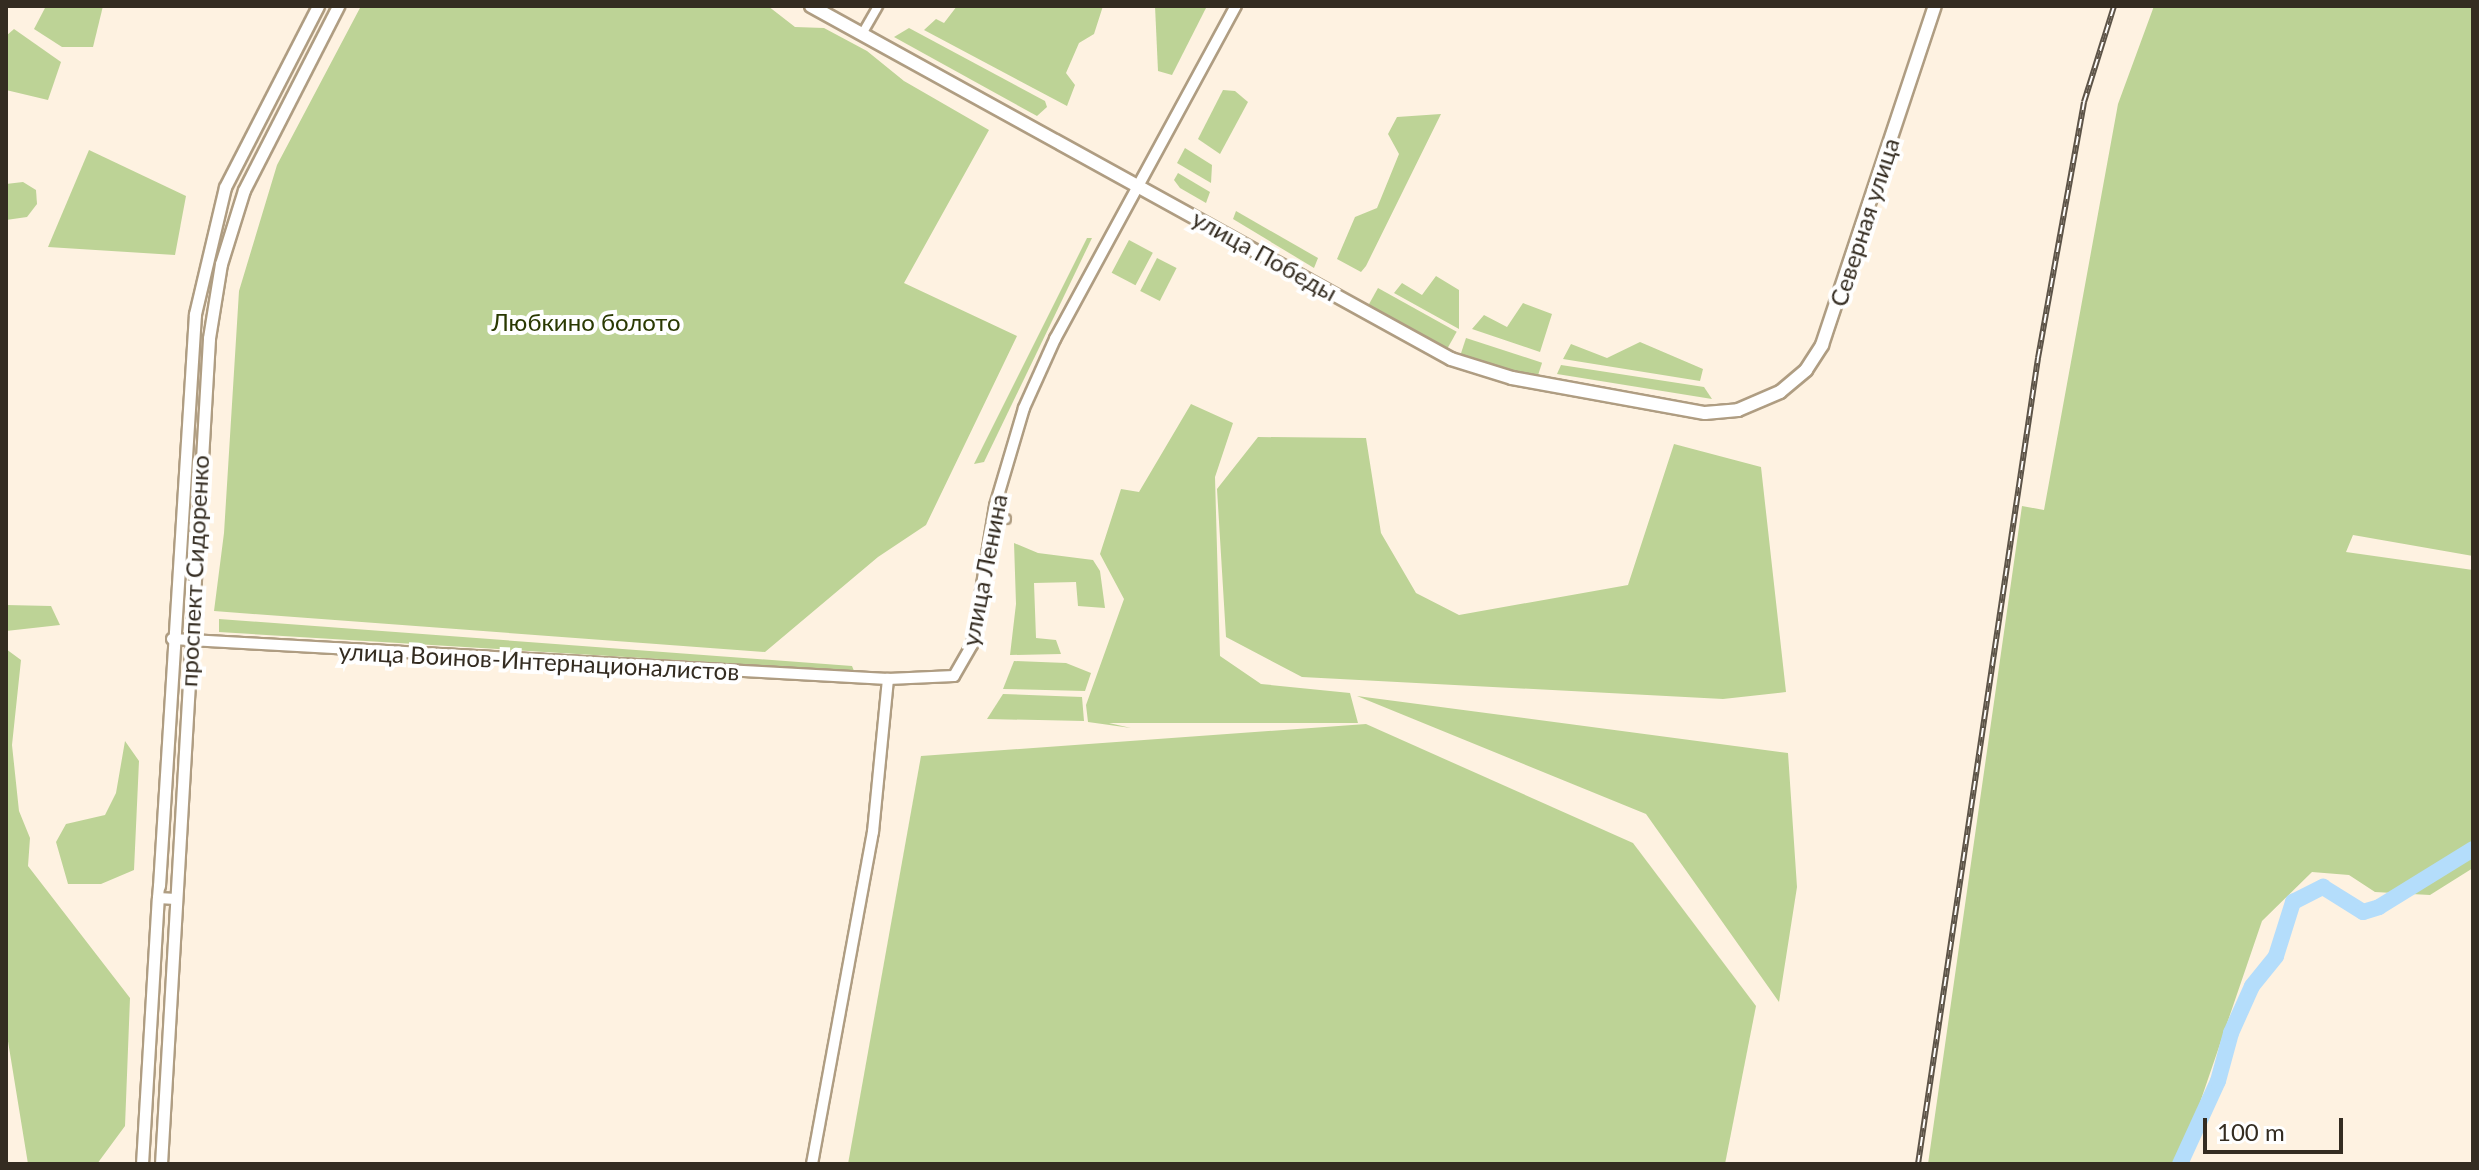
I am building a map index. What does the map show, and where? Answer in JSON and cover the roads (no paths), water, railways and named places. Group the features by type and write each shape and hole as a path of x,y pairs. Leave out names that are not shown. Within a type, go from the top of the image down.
{"main road":[{"name":"проспект Сидоренко","path":"142,1164 187,379 204,261 238,155 318,6"},
{"name":"проспект Сидоренко","path":"161,1164 209,338 221,264 269,132 338,6"},
{"name":"улица Победы","path":"811,6 1430,347 1484,371 1705,413 1749,407"},
{"name":"Северная улица","path":"1749,407 1792,383 1822,345 1935,6"}],"street":[{"path":"862,34 878,6"},
{"name":"улица Ленина","path":"888,679 943,680 966,662 993,517 1024,408 1138,184 1236,6"},
{"path":"204,261 221,264"},
{"path":"993,517 1006,519"},
{"name":"улица Воинов-Интернационалистов","path":"172,639 888,679"},
{"path":"812,1164 873,832 888,679"},
{"path":"158,892 176,899"}],"waterway":[{"path":"2180,1164 2218,1081 2231,1033 2252,986 2276,956 2293,902 2323,887 2363,912 2379,907 2473,849"}],"railway":[{"path":"1918,1164 2038,358 2084,102 2114,6"}],"park label":[{"name":"Любкино болото","path":"586,322"}]}
